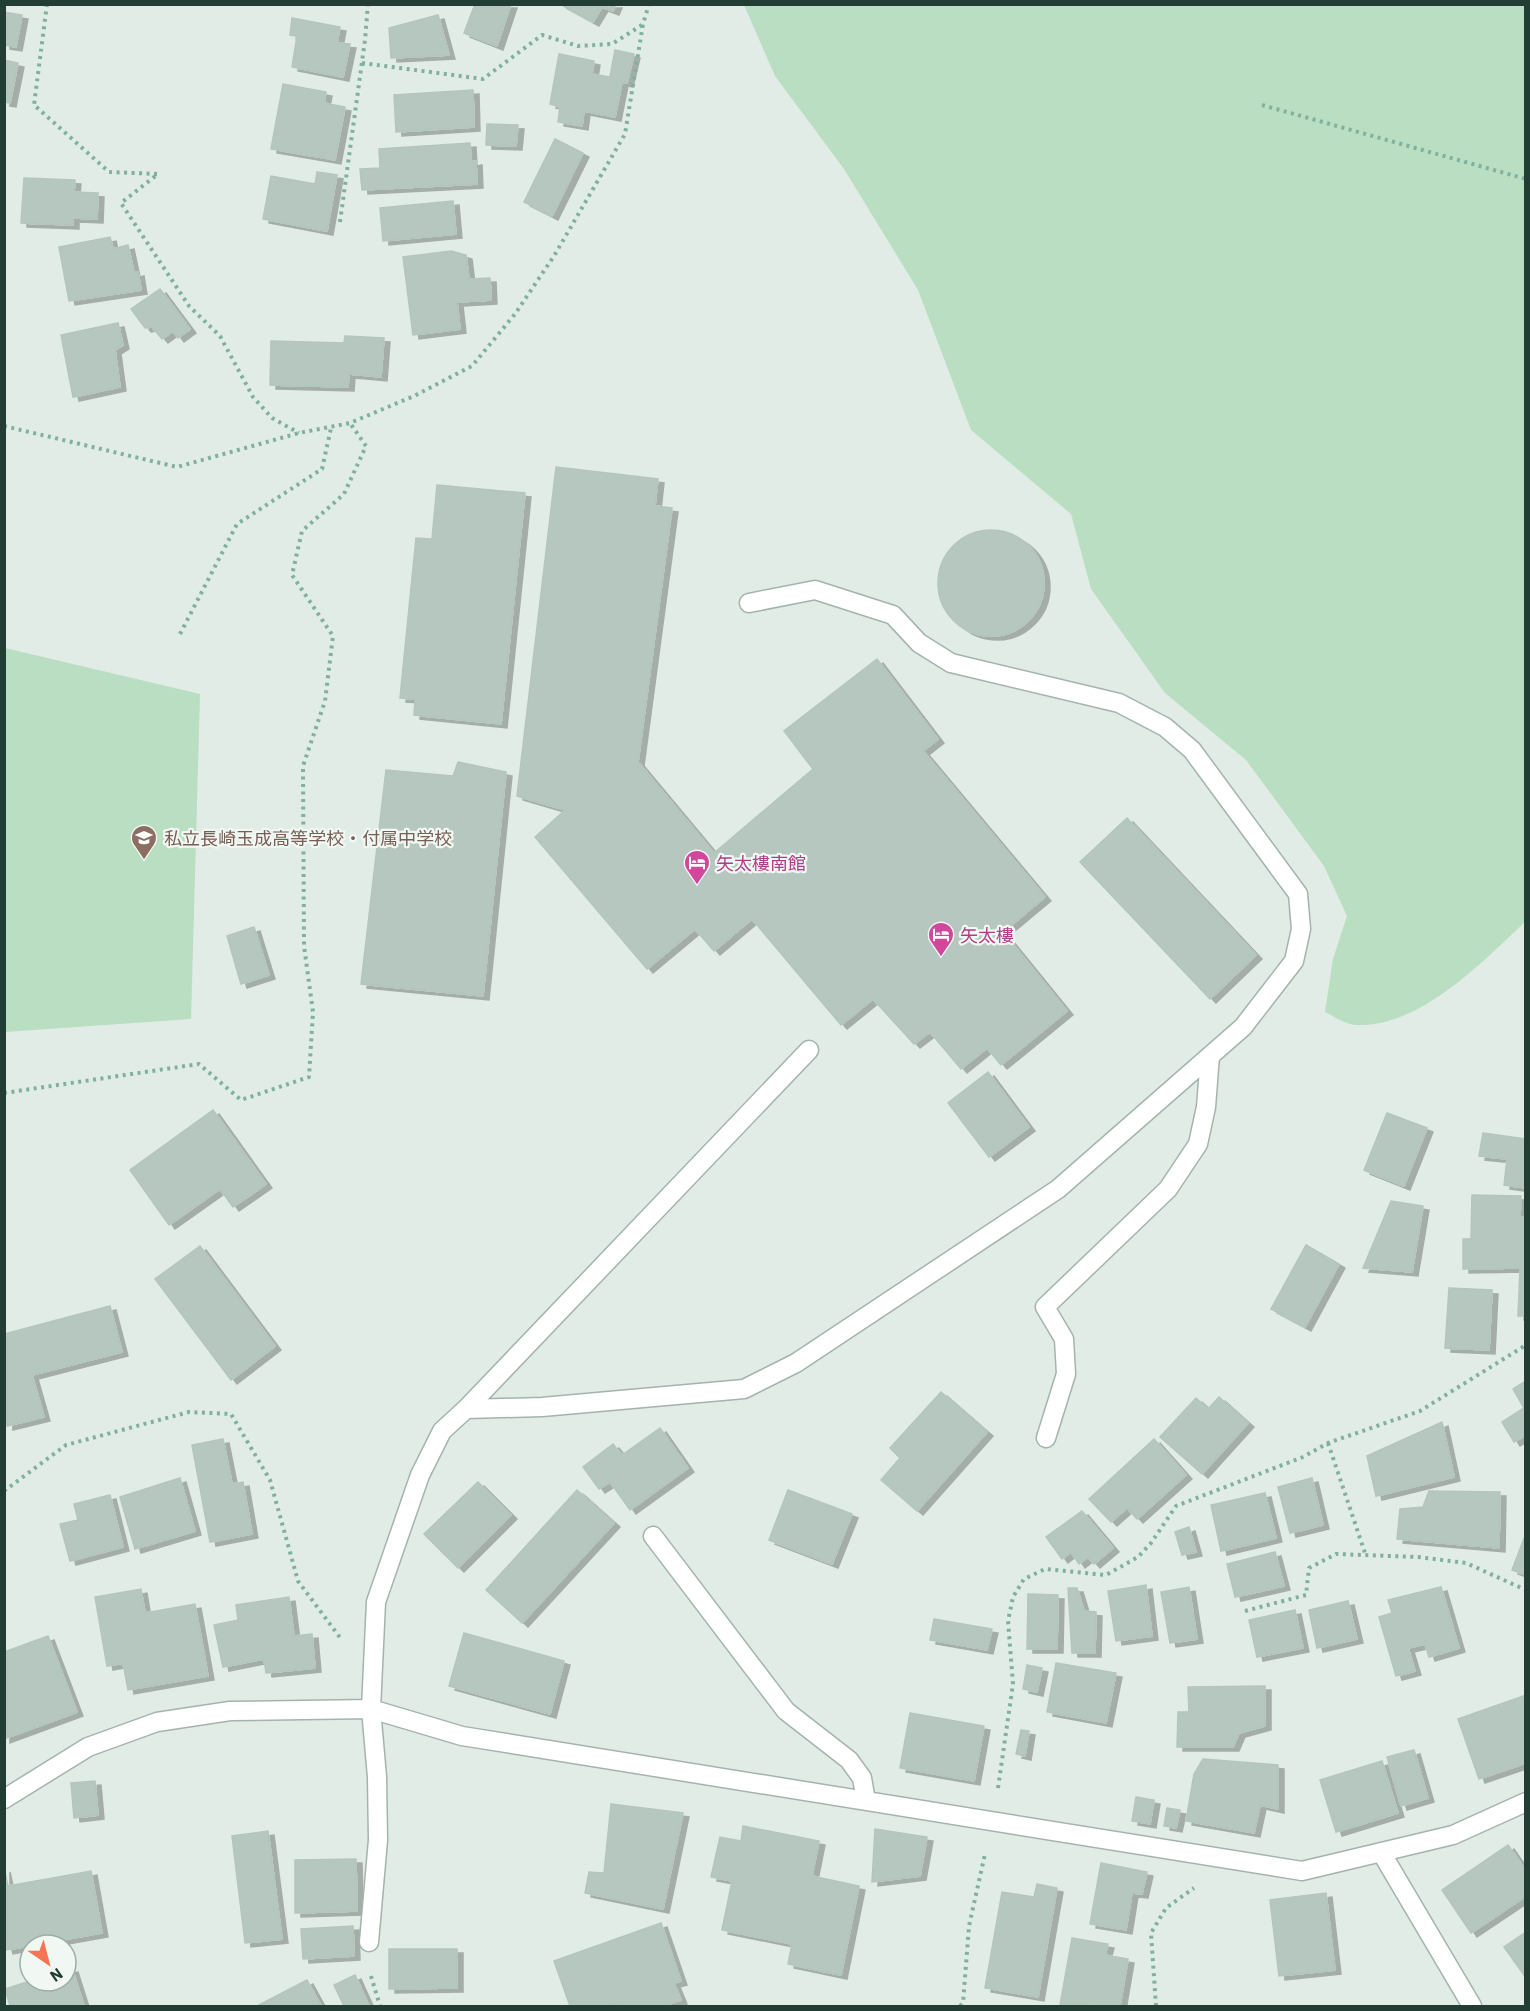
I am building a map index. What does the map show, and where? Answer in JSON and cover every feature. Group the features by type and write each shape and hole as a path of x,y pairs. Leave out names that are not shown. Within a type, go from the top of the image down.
{"street":[{"path":"466,1408 542,1407 744,1389 796,1363 1058,1189 1244,1027 1294,961 1301,929 1298,894 1192,750 1165,727 1119,703 951,663 920,643 893,615 815,590 749,603"},
{"path":"369,1942 378,1840 377,1777 371,1708 376,1602 420,1475 442,1431 809,1050"},
{"path":"1046,1438 1066,1374 1064,1339 1045,1307 1168,1189 1198,1144 1206,1107 1210,1056"},
{"path":"652,1536 786,1711 849,1760 862,1778 866,1801"},
{"path":"4,1798 88,1747 157,1722 230,1711 371,1708 462,1736 1302,1871 1453,1835 1526,1802"},
{"path":"1381,1852 1472,2007"}],"path":[{"path":"47,4 34,105 109,172 158,174 121,203 189,306 220,336 253,397 272,418 299,433"},
{"path":"340,222 368,4"},
{"path":"4,426 177,467 299,433 350,423 414,396 472,366 515,314 554,256 625,134 643,24 649,4"},
{"path":"362,63 483,79 542,35 578,46 612,44 643,24"},
{"path":"1262,105 1526,179"},
{"path":"4,1094 199,1064 241,1100 309,1077 313,1012 304,946 303,766 325,701 333,636 292,575 302,531 344,494 366,446 350,423"},
{"path":"180,634 237,524 322,469 331,428"},
{"path":"960,2007 963,2003 969,1926 992,1821 1013,1684 1008,1621 1013,1597 1024,1579 1045,1569 1106,1575 1138,1557 1151,1543 1176,1506 1303,1457 1328,1443 1420,1411 1526,1345"},
{"path":"4,1491 66,1445 189,1412 231,1414 270,1480 298,1581 345,1645"},
{"path":"1328,1443 1365,1553"},
{"path":"1245,1611 1306,1595 1309,1568 1336,1554 1365,1553 1467,1563 1526,1590"},
{"path":"1156,2007 1151,1933 1166,1908 1231,1860"}],"green space":[{"path":"744,5 1525,5 1525,922 1448,990 1426,1005 1403,1016 1379,1023 1355,1025 1343,1022 1325,1012 1333,959 1347,916 1324,866 1246,760 1165,693 1091,589 1071,514 971,430 918,290 844,169 775,76"},
{"path":"5,648 200,694 191,1019 5,1032"}],"building":[{"path":"475,4 511,4 497,46 464,33"},
{"path":"560,4 616,4 613,11 602,7 593,22"},
{"path":"4,12 22,15 16,47 4,45"},
{"path":"438,15 449,55 391,58 389,28"},
{"path":"292,18 340,27 337,43 350,44 343,77 292,67 297,36 290,35"},
{"path":"615,50 634,54 627,83 622,82 615,117 584,111 582,126 558,122 560,107 550,104 559,54 594,61 592,74 610,77"},
{"path":"4,60 18,63 10,103 4,102"},
{"path":"283,84 326,92 324,103 345,107 335,160 271,149"},
{"path":"473,90 474,127 396,132 394,95"},
{"path":"487,124 518,125 516,146 486,145"},
{"path":"555,139 583,153 552,216 524,202"},
{"path":"470,143 471,162 476,161 477,184 362,190 360,169 380,168 379,149"},
{"path":"317,172 337,175 327,231 263,219 271,176 315,184"},
{"path":"24,178 75,180 74,192 98,193 97,219 73,218 73,225 21,223"},
{"path":"453,201 456,234 383,241 380,208"},
{"path":"110,237 113,249 128,245 134,273 138,272 141,290 69,301 59,247"},
{"path":"451,251 466,255 469,279 490,278 491,300 457,302 460,329 413,335 403,257"},
{"path":"160,289 190,329 178,338 173,331 162,339 152,327 145,328 131,309"},
{"path":"118,323 123,345 115,350 120,387 73,397 61,335"},
{"path":"345,336 384,338 381,377 349,374 348,387 270,385 271,341 344,343"},
{"path":"556,467 658,479 655,506 672,508 638,762 714,853 813,769 784,731 877,659 938,739 923,751 1045,897 1003,932 1067,1011 1001,1065 987,1048 961,1069 930,1032 914,1044 873,999 841,1025 752,919 714,951 695,929 647,969 535,837 565,810 517,796"},
{"path":"437,485 525,493 501,724 414,715 415,699 400,698 416,538 432,539"},
{"path":"991,530 1011,534 1029,545 1040,563 1044,583 1040,603 1029,621 1011,632 991,636 971,632 953,621 942,603 938,583 942,563 953,545 971,534"},
{"path":"458,762 506,772 483,996 361,984 386,770 453,776"},
{"path":"1127,818 1256,955 1210,999 1080,862"},
{"path":"254,927 269,975 241,984 227,936"},
{"path":"988,1072 1029,1127 989,1157 948,1103"},
{"path":"213,1110 266,1184 233,1207 220,1189 169,1225 130,1170"},
{"path":"1387,1113 1427,1128 1404,1186 1364,1170"},
{"path":"1483,1133 1526,1139 1526,1188 1504,1185 1507,1159 1479,1156"},
{"path":"1472,1195 1521,1196 1520,1217 1526,1217 1526,1316 1518,1316 1520,1268 1463,1269 1463,1239 1471,1239"},
{"path":"1391,1201 1423,1206 1412,1272 1363,1268"},
{"path":"1306,1245 1339,1264 1305,1327 1271,1309"},
{"path":"200,1246 275,1346 231,1380 155,1279"},
{"path":"1449,1288 1492,1290 1489,1350 1445,1348"},
{"path":"110,1306 122,1352 32,1375 44,1417 7,1426 4,1334"},
{"path":"1526,1381 1526,1435 1514,1442 1502,1422 1524,1408 1513,1389"},
{"path":"941,1392 987,1432 917,1511 881,1480 900,1458 890,1448"},
{"path":"1219,1397 1248,1423 1202,1474 1160,1437 1196,1398 1208,1409"},
{"path":"1442,1422 1454,1477 1376,1496 1367,1456"},
{"path":"660,1428 688,1468 630,1510 610,1482 599,1489 583,1467 613,1444 622,1455"},
{"path":"223,1439 232,1484 243,1482 252,1534 210,1542 192,1445"},
{"path":"1154,1439 1186,1475 1137,1519 1127,1508 1111,1522 1089,1499"},
{"path":"180,1478 195,1531 135,1549 120,1497"},
{"path":"1312,1478 1323,1525 1290,1533 1278,1487"},
{"path":"478,1482 511,1515 458,1568 424,1534"},
{"path":"577,1490 614,1523 522,1623 486,1590"},
{"path":"788,1490 852,1514 832,1564 769,1540"},
{"path":"1429,1491 1500,1492 1499,1548 1397,1539 1400,1509 1423,1507"},
{"path":"1265,1493 1276,1538 1221,1551 1211,1505"},
{"path":"110,1495 123,1547 70,1561 60,1524 78,1520 74,1504"},
{"path":"1082,1511 1113,1548 1094,1564 1088,1557 1079,1564 1071,1552 1062,1559 1046,1537"},
{"path":"1189,1527 1196,1552 1182,1555 1175,1532"},
{"path":"1526,1533 1526,1575 1512,1570"},
{"path":"1275,1552 1284,1586 1235,1597 1227,1564"},
{"path":"1146,1585 1152,1636 1116,1641 1108,1591"},
{"path":"1189,1587 1197,1639 1170,1643 1161,1592"},
{"path":"1441,1587 1459,1648 1429,1657 1425,1644 1408,1648 1415,1671 1396,1676 1379,1617 1392,1613 1388,1600"},
{"path":"1068,1588 1077,1588 1084,1611 1096,1612 1095,1653 1072,1653"},
{"path":"141,1589 145,1613 195,1604 208,1676 128,1690 123,1663 107,1666 95,1597"},
{"path":"1028,1594 1058,1595 1057,1649 1027,1649"},
{"path":"289,1597 294,1636 312,1634 315,1668 266,1673 264,1659 223,1667 214,1625 238,1620 236,1605"},
{"path":"1348,1601 1357,1639 1317,1648 1309,1610"},
{"path":"1295,1610 1303,1648 1257,1657 1249,1620"},
{"path":"934,1619 992,1629 987,1650 930,1640"},
{"path":"464,1633 564,1661 550,1714 449,1686"},
{"path":"48,1636 77,1712 4,1739 4,1652"},
{"path":"1056,1663 1116,1673 1106,1723 1047,1712"},
{"path":"1027,1665 1042,1668 1037,1692 1023,1689"},
{"path":"1265,1686 1265,1726 1239,1733 1233,1747 1177,1747 1178,1712 1189,1712 1188,1687"},
{"path":"1526,1695 1526,1763 1479,1779 1458,1719"},
{"path":"910,1713 984,1726 974,1781 900,1768"},
{"path":"1021,1730 1029,1731 1025,1756 1016,1754"},
{"path":"1414,1750 1428,1798 1401,1806 1387,1757"},
{"path":"1203,1759 1278,1765 1278,1809 1260,1805 1254,1833 1186,1821 1194,1774"},
{"path":"1382,1761 1398,1813 1336,1832 1320,1780"},
{"path":"95,1781 98,1815 74,1818 71,1783"},
{"path":"1136,1797 1154,1800 1150,1824 1132,1821"},
{"path":"611,1804 683,1813 663,1909 585,1893 589,1872 604,1873"},
{"path":"1167,1808 1180,1810 1176,1828 1164,1826"},
{"path":"743,1826 819,1841 812,1876 859,1886 841,1975 788,1964 792,1944 722,1930 732,1881 711,1877 720,1837 741,1841"},
{"path":"875,1829 927,1837 920,1876 872,1882"},
{"path":"268,1831 282,1939 245,1943 232,1836"},
{"path":"1508,1845 1526,1871 1526,1896 1471,1933 1442,1890"},
{"path":"356,1859 357,1911 295,1913 295,1860"},
{"path":"1101,1863 1147,1872 1142,1894 1132,1893 1126,1930 1090,1924"},
{"path":"4,1868 8,1886 91,1871 102,1933 78,1937 78,1933 18,1933 18,1948 7,1950 4,1936"},
{"path":"1037,1884 1057,1888 1038,1997 985,1988 1002,1892 1034,1897"},
{"path":"1326,1893 1335,1970 1279,1976 1270,1900"},
{"path":"661,1923 681,1981 674,1983 681,2000 664,2006 619,2006 618,2003 607,2006 570,2006 554,1961"},
{"path":"353,1926 354,1956 303,1959 301,1929"},
{"path":"1526,1932 1526,1978 1504,1947"},
{"path":"1072,1938 1108,1944 1105,1955 1128,1959 1120,2006 1060,2005"},
{"path":"389,1949 457,1949 457,1988 389,1989"},
{"path":"355,1975 369,2006 344,2006 334,1985"},
{"path":"307,1980 321,2006 257,2006"},
{"path":"18,1985 18,1993 78,1993 78,1987 84,2006 10,2006 5,1989"}],"place":[{"name":"私立長崎玉成高等学校・付属中学校","path":"144,861"},
{"name":"矢太樓南館","path":"697,886"},
{"name":"矢太樓","path":"941,958"}]}
